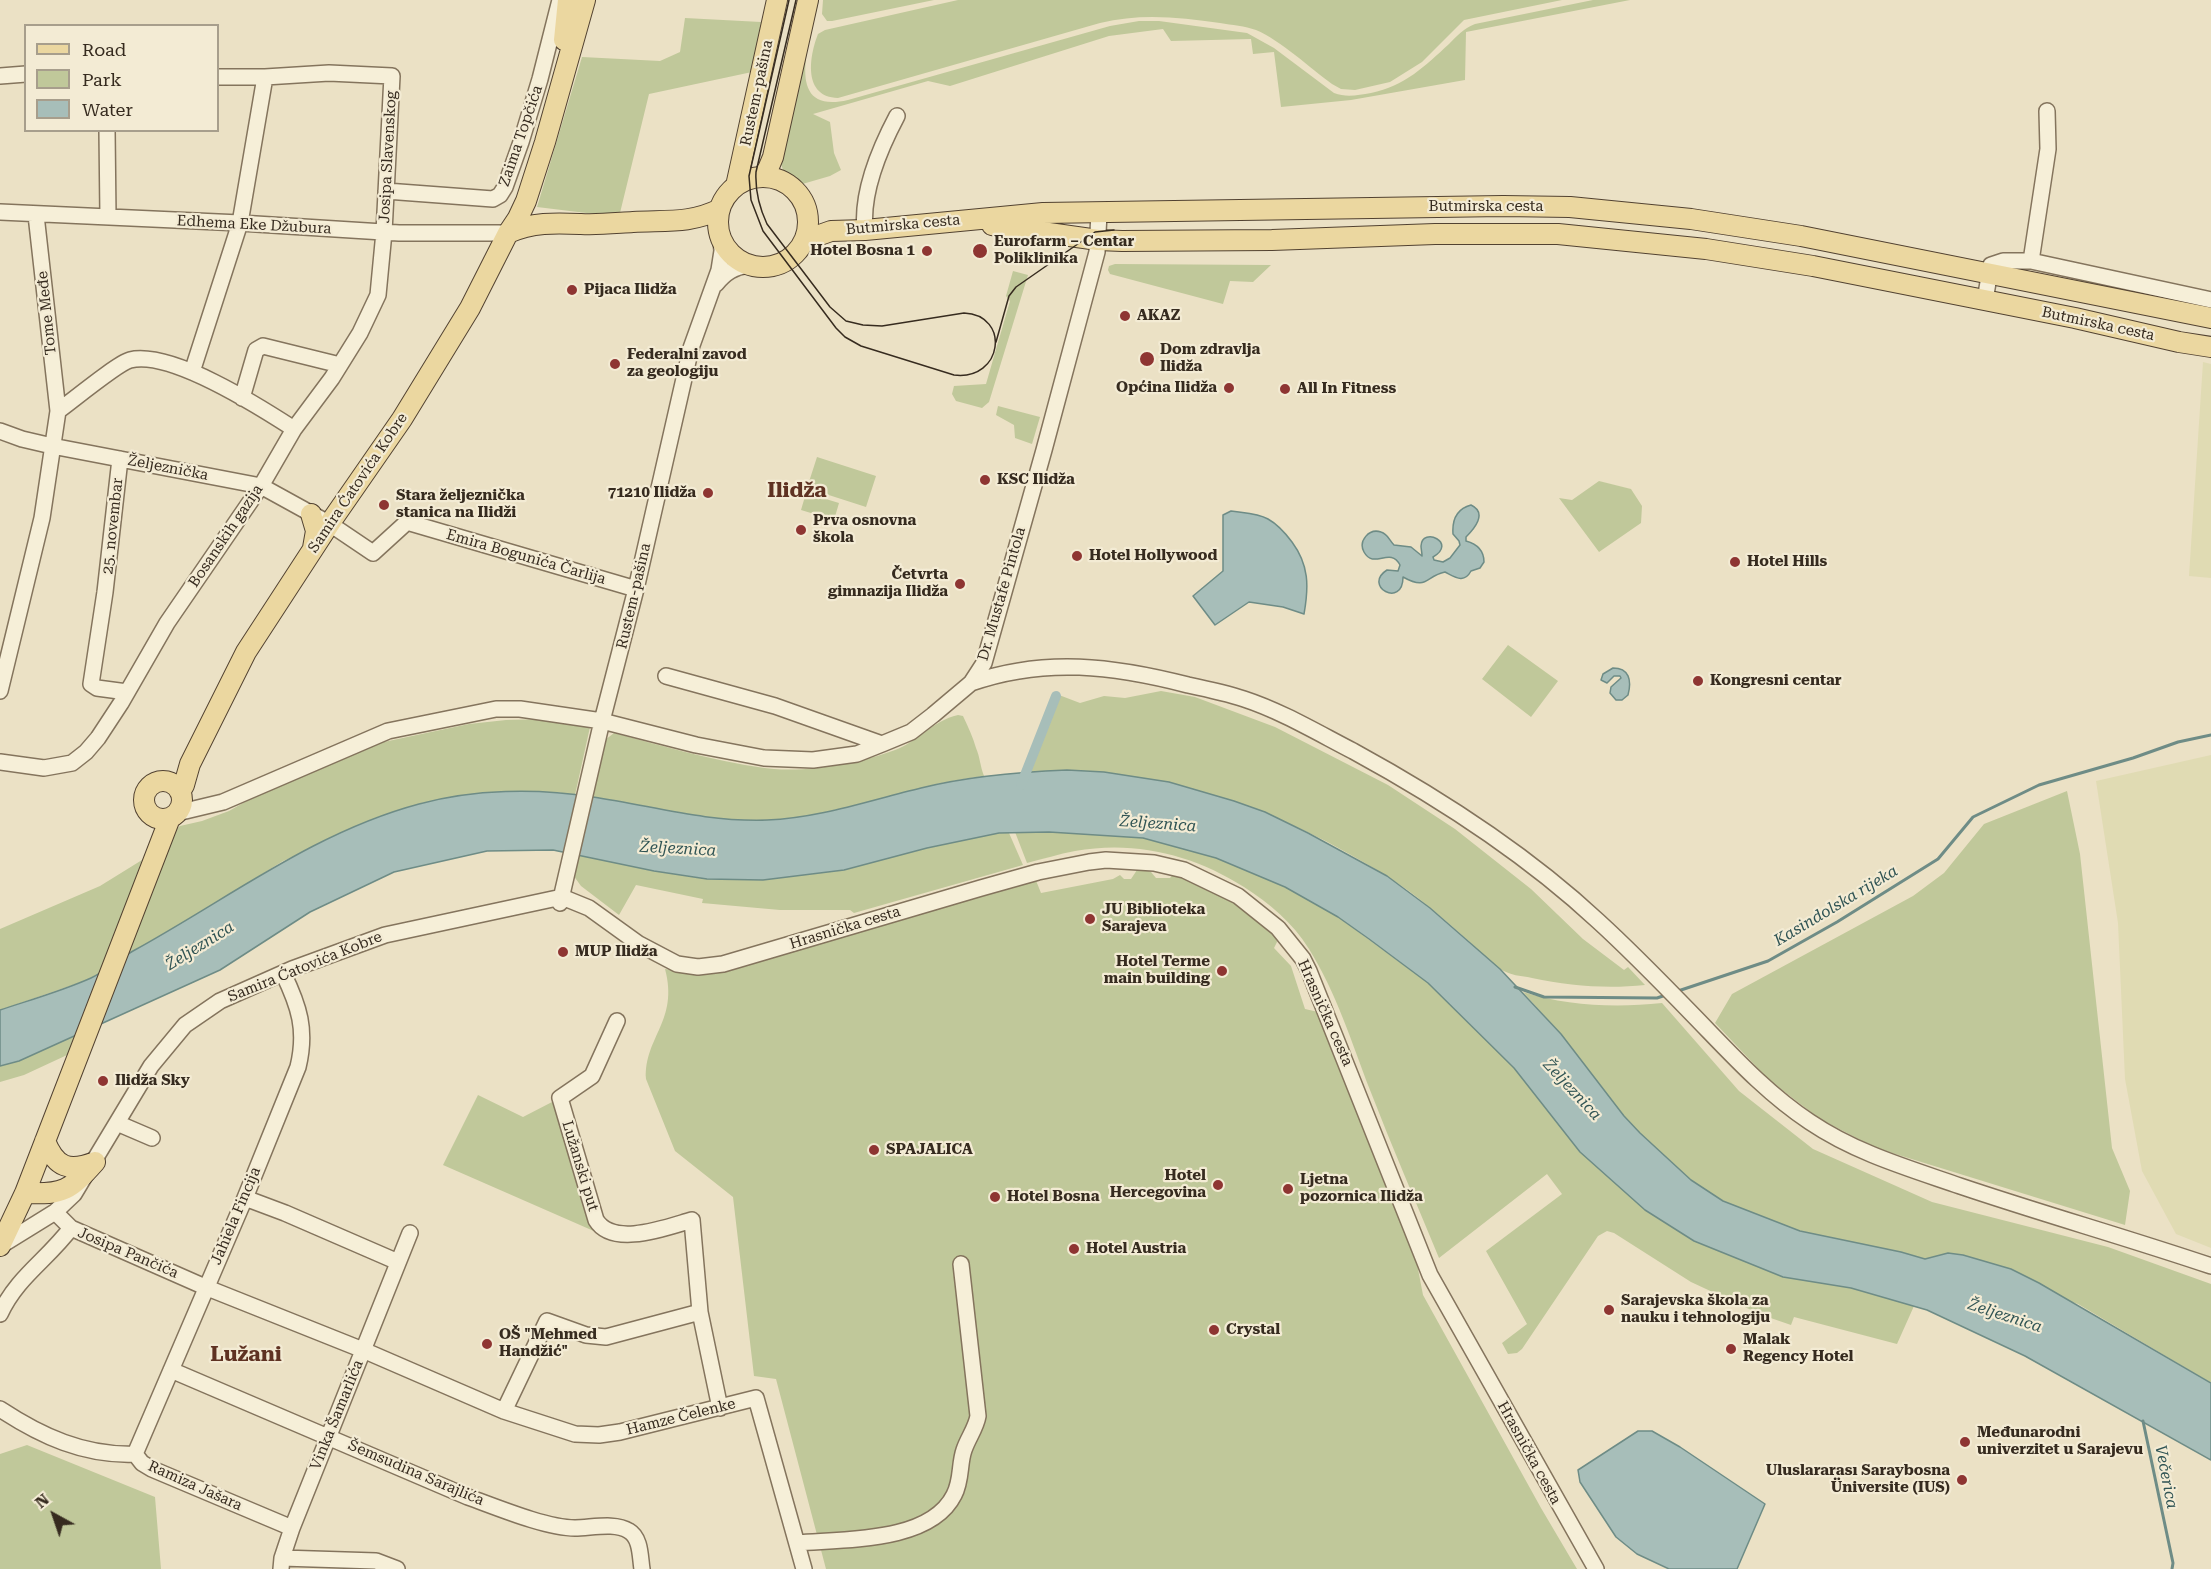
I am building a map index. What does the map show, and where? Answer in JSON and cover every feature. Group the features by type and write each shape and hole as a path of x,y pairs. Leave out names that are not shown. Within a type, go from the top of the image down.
{"main road":[{"path":"564,40 568,0"},
{"path":"508,232 512,204 534,140 574,0"},
{"path":"508,232 526,201 585,0"},
{"name":"Rustem-pašina","path":"736,186 777,0"},
{"name":"Rustem-pašina","path":"762,177 773,157 808,0"},
{"name":"Rustem-pašina","path":"773,157 775,166 785,182"},
{"path":"762,177 785,182 802,199 806,209 807,232 803,243 791,257 777,265 767,267 748,265 737,259 727,250 720,236 720,209 723,200 736,186 749,179 762,177"},
{"path":"526,201 530,211 544,223"},
{"name":"Butmirska cesta","path":"803,243 831,231 865,230 1043,213 1570,207 1692,219 1801,237 2211,318"},
{"name":"Edhema Eke Džubura","path":"508,232 525,225 544,223 686,220 704,217 720,209"},
{"name":"Butmirska cesta","path":"806,209 816,222 831,231"},
{"name":"Butmirska cesta","path":"976,219 994,226 1098,240 1272,240 1435,234 1558,234 1706,249 1813,266 2211,347"},
{"name":"Edhema Eke Džubura","path":"686,220 712,229 720,236"},
{"name":"Edhema Eke Džubura","path":"508,232 523,234 566,230 581,224"},
{"name":"Samira Ćatovića Kobre","path":"0,1246 25,1193 184,785 190,764 246,652 433,370 480,291 508,232"},
{"path":"311,514 316,531 312,551"},
{"path":"160,782 170,783 172,815 158,823 144,805 145,793 154,783 170,779 190,764"},
{"path":"45,1141 51,1154 59,1163 68,1167 82,1167 95,1162"},
{"path":"25,1193 61,1192 75,1184 95,1162"}],"street":[{"name":"Zaima Topčića","path":"386,191 494,199 500,195 525,131 560,0"},
{"name":"Josipa Slavenskog","path":"219,77 329,73 392,76 384,232"},
{"path":"0,76 24,74"},
{"path":"192,372 240,223 266,77"},
{"path":"2031,261 2048,149 2047,111"},
{"path":"865,230 866,192 880,152 897,116"},
{"path":"107,132 108,218"},
{"name":"Edhema Eke Džubura","path":"0,212 384,232 508,232"},
{"name":"Dr. Mustafe Pintola","path":"172,815 223,802 388,731 496,709 520,709 764,759 813,760 857,754 911,732 971,683 984,663 1097,252 1099,213"},
{"name":"Tome Međe","path":"0,691 42,518 58,411 36,214"},
{"name":"Bosanskih gazija","path":"0,762 44,768 72,763 98,738 167,623 261,486 294,429 360,333 378,295 384,232"},
{"name":"Rustem-pašina","path":"561,900 691,348 719,270 722,250 720,236"},
{"path":"1985,300 1991,265 1996,262 2031,261 2211,300"},
{"name":"Rustem-pašina","path":"710,291 724,274 738,266 748,265"},
{"path":"242,398 256,350 259,347 263,346 340,365"},
{"path":"58,411 128,360 145,358 192,372 294,429"},
{"name":"Željeznička","path":"0,432 52,446 261,486 330,524"},
{"name":"25. novembar","path":"120,459 105,592 91,684 97,688 127,692"},
{"name":"Emira Bogunića Čarlija","path":"330,524 373,553 407,522 636,589"},
{"path":"971,683 999,674 1037,667 1103,668 1148,675 1245,699 1296,722 1397,775 1494,836 1555,883 1637,957 1734,1058 1780,1101 1837,1140 1874,1157 2042,1214 2211,1266"},
{"path":"666,676 775,706 882,744"},
{"name":"Hrasnička cesta","path":"561,900 589,908 647,948 677,964 698,967 723,964 981,888 1089,862 1106,860 1154,863 1184,870 1238,896 1278,928 1303,958 1310,971 1430,1275 1562,1513 1596,1569"},
{"name":"Samira Ćatovića Kobre","path":"0,1246 56,1212 74,1194 151,1066 186,1025 220,1001 283,973 385,935 542,901 561,900"},
{"name":"Jahiela Fincija","path":"135,1454 245,1198 298,1067 302,1050 302,1024 299,1010 283,973"},
{"name":"Lužanski put","path":"617,1021 592,1076 560,1098 596,1220 604,1230 619,1234 645,1233 692,1220 700,1312 720,1408"},
{"path":"117,1123 152,1138"},
{"path":"245,1198 398,1262"},
{"name":"Josipa Pančića","path":"56,1212 70,1228 206,1287"},
{"path":"0,1314 21,1280 52,1251 70,1228"},
{"name":"Vinka Šamarlića","path":"282,1563 291,1528 327,1435 410,1233"},
{"path":"797,1543 881,1536 913,1528 942,1511 953,1497 959,1484 963,1451 978,1416 961,1264"},
{"name":"Hamze Čelenke","path":"206,1287 363,1350 504,1411 575,1434 599,1435 642,1428 756,1398 804,1569"},
{"path":"504,1411 547,1321 598,1338 622,1334 700,1312"},
{"name":"Šemsudina Sarajlića","path":"171,1370 468,1497 505,1510 563,1528 616,1527 627,1529 637,1539 642,1569"},
{"name":"Ramiza Jašara","path":"0,1409 53,1439 75,1448 99,1453 135,1454 142,1463 152,1469 291,1528"},
{"path":"282,1563 376,1565 397,1569"}],"shaded area":[{"path":"2203,362 2211,364 2211,578 2189,576"},
{"path":"2211,755 2211,1248 2176,1234 2142,1171 2125,1079 2118,923 2096,781"}],"green space":[{"path":"815,0 819,0 805,69 807,85 814,96 827,102 848,100 1110,26 1139,21 1159,21 1247,33 1274,48 1334,93 1357,95 1383,90 1404,80 1423,67 1461,32 1475,24 1593,0 1630,0 1466,32 1465,80 1351,100 1281,107 1274,52 1253,54 1251,39 1171,41 1163,29 1109,36 950,86 928,81 813,114 830,122 834,153 841,170 830,176 799,185 783,170 779,158"},
{"path":"823,0 934,0 827,21 822,14"},
{"path":"958,0 1562,0 1464,20 1422,62 1390,82 1355,90 1341,89 1332,84 1285,47 1256,30 1205,21 1160,17 1130,18 1100,23 838,98 827,96 819,91 814,83 811,64 818,34 825,30"},
{"path":"685,18 761,22 752,72 649,94 619,217 537,207 582,57 660,61 680,52"},
{"path":"1115,264 1271,265 1253,282 1230,281 1223,304 1110,274 1109,266"},
{"path":"1013,271 1028,275 989,402 982,408 956,401 952,394 954,386 986,384 1010,301 1006,296"},
{"path":"998,406 1040,417 1032,444 1015,438 1014,425 996,415"},
{"path":"817,457 876,476 866,507 807,488"},
{"path":"1599,481 1631,489 1642,506 1641,523 1599,552 1559,498 1572,500"},
{"path":"806,493 839,503 834,520 801,510"},
{"path":"1508,645 1558,681 1531,717 1482,679"},
{"path":"1161,691 1195,697 1275,727 1388,785 1455,829 1531,889 1583,939 1624,970 1628,967 1645,985 1603,987 1574,985 1516,975 1501,970 1440,916 1396,882 1301,829 1214,795 1124,776 1077,772 1029,772 1059,695 1080,703 1104,696 1125,698"},
{"path":"958,715 963,716 970,732 984,776 937,784 827,812 769,820 702,817 592,797 605,740 614,733 735,763 788,770 852,763 882,755 904,746 933,726"},
{"path":"548,719 590,727 575,795 556,792 493,793 421,803 283,861 128,954 174,831 180,826 229,811 252,798 379,743 469,724"},
{"path":"2067,791 2080,854 2112,1148 2130,1191 2125,1225 1876,1148 1820,1119 1769,1080 1715,1023 1732,994 1913,896 1944,873 1984,824"},
{"path":"1015,832 1078,833 1143,838 1216,858 1285,887 1338,917 1428,983 1514,1068 1580,1152 1851,1288 1914,1306 1897,1344 1794,1317 1791,1325 1762,1315 1691,1282 1614,1233 1607,1231 1598,1236 1522,1349 1517,1353 1508,1354 1502,1343 1527,1324 1486,1251 1562,1194 1547,1174 1439,1258 1335,1000 1319,965 1288,922 1244,887 1205,866 1184,859 1142,849 1120,847 1069,852 1027,863"},
{"path":"1009,833 1023,865 854,913 850,910 780,910 702,903 703,899 636,885 619,915 581,886 573,875 578,855 654,871 707,879 763,880 844,870 927,848"},
{"path":"142,860 102,972 90,979 0,1010 0,929 100,886"},
{"path":"1142,868 1151,872 1156,878 1170,878 1174,873 1211,888 1253,914 1276,937 1277,942 1274,948 1291,966 1305,1009 1318,1012 1413,1243 1423,1295 1577,1569 826,1569 776,1379 754,1376 733,1197 675,1151 646,1079 650,1051 665,1016 668,1002 665,969 695,973 735,969 1035,878 1041,893 1113,879 1120,875 1124,879 1131,879 1137,870"},
{"path":"1523,992 1592,1005 1662,1003 1739,1091 1813,1149 1932,1202 2108,1247 2211,1284 2211,1383 2078,1304 1936,1256 1925,1259 1800,1231 1723,1201 1691,1180 1640,1133 1624,1116 1561,1034"},
{"path":"89,1028 80,1049 24,1075 0,1082 0,1066 19,1061"},
{"path":"478,1095 523,1117 554,1101 596,1232 443,1165"},
{"path":"27,1445 155,1497 161,1569 0,1569 0,1454"}],"water":[{"path":"1471,505 1479,512 1479,517 1476,525 1466,537 1466,541 1477,546 1481,551 1484,562 1480,568 1462,578 1445,572 1422,583 1403,577 1401,587 1397,592 1386,592 1381,588 1379,582 1381,576 1387,570 1398,571 1400,565 1392,557 1372,559 1368,557 1362,544 1366,536 1372,532 1381,532 1394,545 1411,547 1422,556 1423,540 1432,537 1440,542 1442,547 1440,552 1433,557 1434,560 1443,562 1450,558 1460,545 1453,534 1456,516 1462,509"},
{"path":"1231,511 1255,514 1268,519 1292,542 1305,568 1307,594 1304,614 1283,607 1249,602 1215,625 1193,596 1223,571 1223,515"},
{"path":"1613,668 1623,670 1628,676 1630,684 1628,695 1622,700 1616,700 1610,693 1611,687 1621,678 1620,676 1614,676 1607,683 1601,680 1603,674"},
{"name":"Željeznica","path":"1067,770 1104,772 1169,782 1234,801 1265,812 1308,833 1387,876 1430,908 1500,969 1561,1034 1624,1116 1691,1180 1723,1201 1800,1231 1925,1259 1948,1253 1963,1255 2011,1269 2039,1283 2211,1383 2211,1460 2025,1356 1927,1310 1851,1288 1783,1277 1694,1241 1645,1210 1580,1152 1514,1068 1428,983 1369,939 1338,917 1285,887 1216,858 1143,838 1049,832 999,833 927,848 844,870 763,880 707,879 654,871 553,850 487,851 394,872 310,912 220,970 19,1061 0,1066 0,1010 91,978 307,849 380,816 419,804 462,795 528,791 593,797 722,819 787,819 826,812 957,780 1012,773"},
{"path":"1638,1431 1652,1431 1680,1447 1765,1504 1737,1569 1669,1569 1637,1554 1616,1537 1580,1482 1578,1470"}],"waterway":[{"path":"1021,785 1056,696"},
{"name":"Kasindolska rijeka","path":"1678,991 1768,961 1837,922 1938,859 1973,817 2039,785 2133,758 2178,742 2211,735"},
{"name":"Kasindolska rijeka","path":"1515,987 1544,997 1657,998 1666,995"},
{"name":"Večerica","path":"2143,1421 2173,1563 2172,1569"}],"tram line":[{"path":"789,0 749,176 751,200 763,231 845,337 861,346 954,375 970,374 983,368 991,359 995,347 994,335 989,324 979,316 964,313 882,326 846,321 830,307 767,224 758,199 756,172 796,0"},
{"path":"996,342 1009,296 1016,287 1095,232 1114,230"}],"place":[{"name":"Hotel Bosna 1","path":"927,251"},
{"name":"Eurofarm – Centar Poliklinika","path":"980,251"},
{"name":"Pijaca Ilidža","path":"572,290"},
{"name":"AKAZ","path":"1125,316"},
{"name":"Dom zdravlja Ilidža","path":"1147,359"},
{"name":"Federalni zavod za geologiju","path":"615,364"},
{"name":"Općina Ilidža","path":"1229,388"},
{"name":"All In Fitness","path":"1285,389"},
{"name":"KSC Ilidža","path":"985,480"},
{"name":"71210 Ilidža","path":"708,493"},
{"name":"Stara željeznička stanica na Ilidži","path":"384,505"},
{"name":"Prva osnovna škola","path":"801,530"},
{"name":"Hotel Hollywood","path":"1077,556"},
{"name":"Hotel Hills","path":"1735,562"},
{"name":"Četvrta gimnazija Ilidža","path":"960,584"},
{"name":"Kongresni centar","path":"1698,681"},
{"name":"JU Biblioteka Sarajeva","path":"1090,919"},
{"name":"MUP Ilidža","path":"563,952"},
{"name":"Hotel Terme main building","path":"1222,971"},
{"name":"Ilidža Sky","path":"103,1081"},
{"name":"SPAJALICA","path":"874,1150"},
{"name":"Hotel Hercegovina","path":"1218,1185"},
{"name":"Ljetna pozornica Ilidža","path":"1288,1189"},
{"name":"Hotel Bosna","path":"995,1197"},
{"name":"Hotel Austria","path":"1074,1249"},
{"name":"Sarajevska škola za nauku i tehnologiju","path":"1609,1310"},
{"name":"Crystal","path":"1214,1330"},
{"name":"OŠ \"Mehmed Handžić\"","path":"487,1344"},
{"name":"Malak Regency Hotel","path":"1731,1349"},
{"name":"Međunarodni univerzitet u Sarajevu","path":"1965,1442"},
{"name":"Uluslararası Saraybosna Üniversite (IUS)","path":"1962,1480"}],"district":[{"name":"Ilidža","path":"797,491"},
{"name":"Lužani","path":"246,1355"}]}
